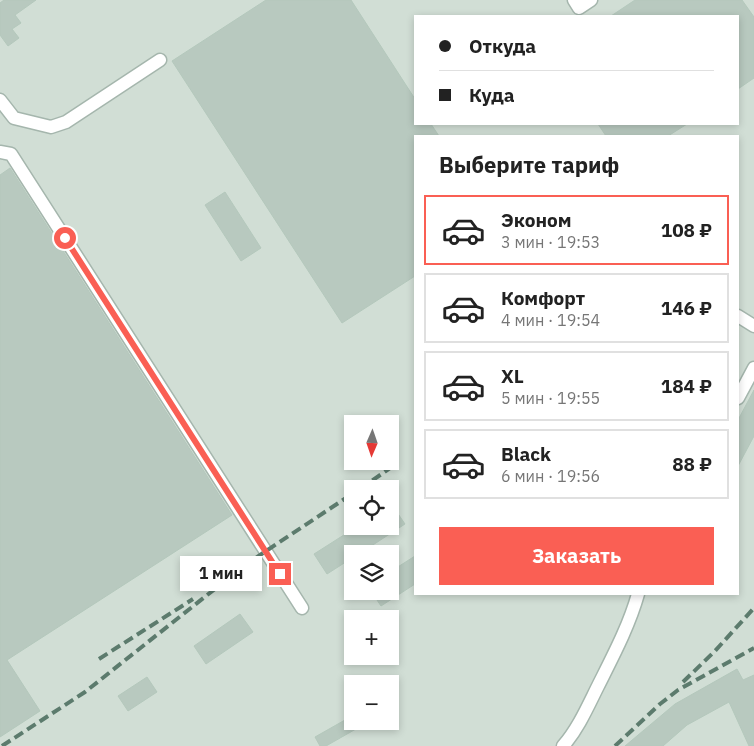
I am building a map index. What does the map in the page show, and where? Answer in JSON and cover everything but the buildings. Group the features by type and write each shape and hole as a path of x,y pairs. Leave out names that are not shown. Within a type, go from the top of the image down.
{"lane":[{"path":"574,0 579,8 591,0"},
{"path":"0,100 14,118 51,127 66,122 160,60"},
{"path":"0,152 11,154 302,608"},
{"path":"739,317 754,326"},
{"path":"739,396 754,368"},
{"path":"563,746 590,704 616,652 636,600"}],"shaded area":[{"path":"0,0 754,0 754,746 0,746"}],"railway":[{"path":"373,480 387,470"},
{"path":"2,746 85,692 245,565 344,499"},
{"path":"99,659 193,599"},
{"path":"683,682 715,651 754,608"},
{"path":"615,746 678,690 754,648"}],"route":[{"path":"65,238 280,574"}]}
